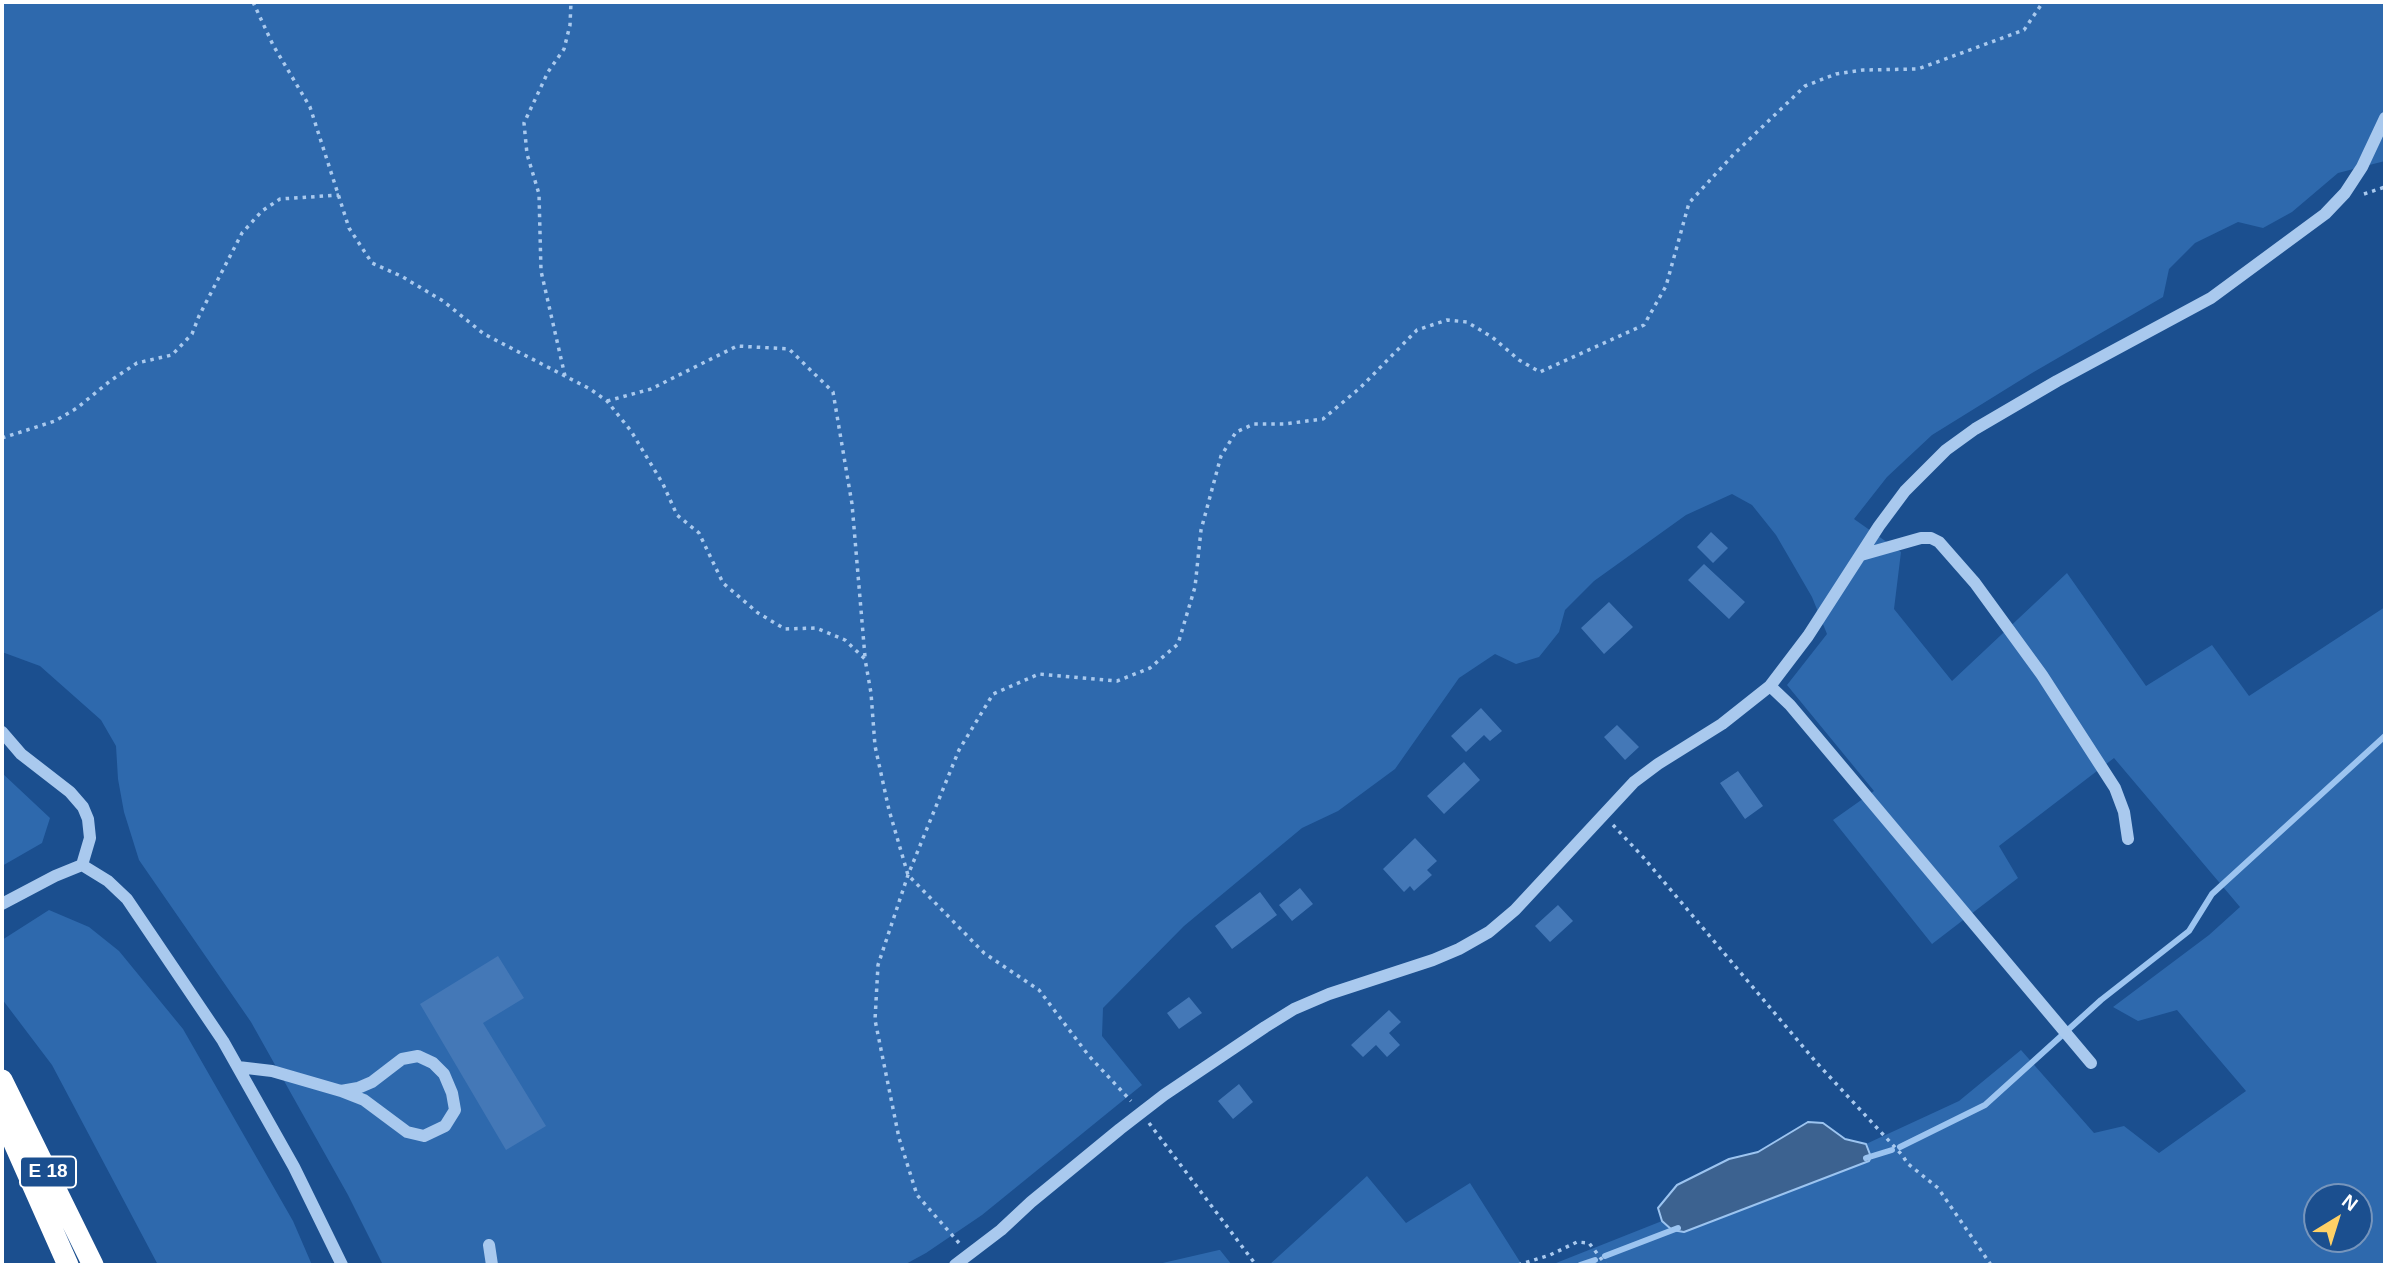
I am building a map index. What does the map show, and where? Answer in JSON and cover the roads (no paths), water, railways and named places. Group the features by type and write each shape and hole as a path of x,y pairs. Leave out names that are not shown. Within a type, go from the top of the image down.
{"highway":[{"name":"E 18","path":"2,1080 93,1265"},
{"name":"E 18","path":"2,1116 68,1265"}],"street":[{"path":"955,1265 1141,1113 1221,1055 1294,1009 1329,994 1442,957 1489,932 1515,910 1634,782 1721,724 1770,686 1808,636 1905,491 1946,450 1975,429 2045,388 2211,298 2325,214 2345,193 2362,167 2385,118"},
{"path":"1861,555 1921,538 1931,538 1939,542 1975,583 2042,676 2115,788 2124,812 2128,839"},
{"path":"1770,686 1790,705 2091,1063"},
{"path":"2,733 21,754 70,792 83,807 90,838 82,865"},
{"path":"2,904 82,865"},
{"path":"82,865 108,881 127,899 177,970 238,1067 294,1167 342,1265"},
{"path":"238,1067 272,1071 341,1091 364,1100 407,1132 424,1136 445,1126 455,1110 444,1074 433,1063 418,1056 402,1059 372,1082 341,1091"},
{"path":"489,1245 492,1265"}],"waterway":[{"path":"1900,1147 1985,1105 2101,1000 2189,931 2212,894 2385,736"},
{"path":"1866,1158 1892,1150"},
{"path":"1605,1256 1678,1228"},
{"path":"1580,1265 1595,1260"}]}
